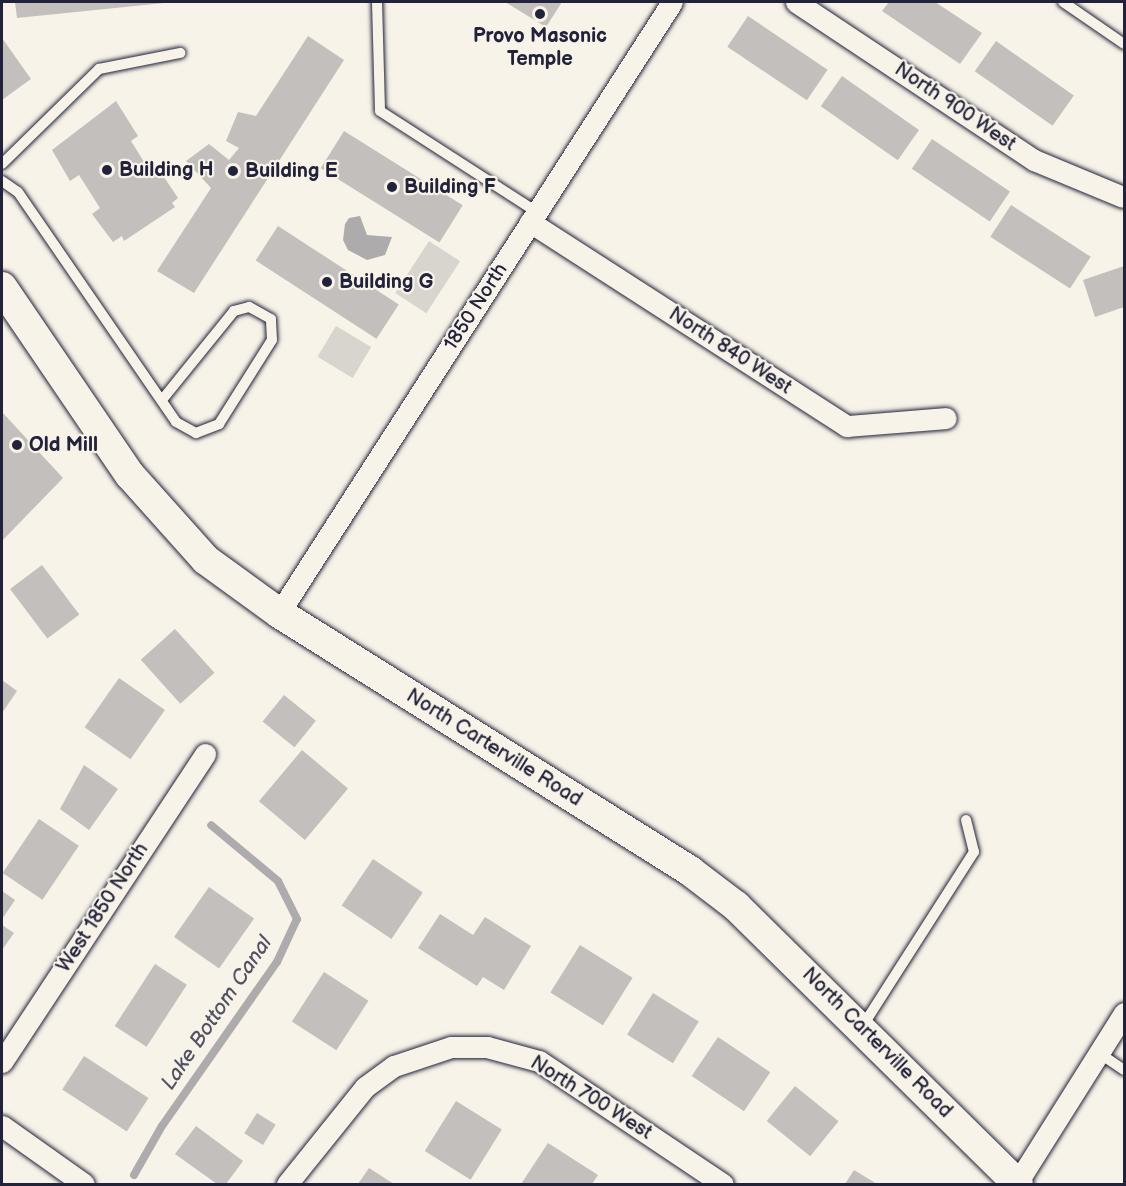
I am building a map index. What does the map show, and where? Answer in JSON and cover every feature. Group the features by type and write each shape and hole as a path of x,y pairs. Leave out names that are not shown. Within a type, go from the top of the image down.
{"street":[{"name":"1850 North","path":"279,612 672,2"},
{"name":"North 900 West","path":"796,2 1034,160 1123,196"},
{"name":"North 840 West","path":"534,217 847,426 946,418"},
{"name":"North Carterville Road","path":"2,287 169,524 206,560 279,612 690,871 779,944 1017,1184"},
{"name":"West 1850 North","path":"2,1062 205,754"},
{"path":"1017,1184 1125,1013"},
{"name":"North 700 West","path":"287,1185 365,1087 394,1066 451,1047 487,1047 538,1061 723,1185"},
{"path":"2,1126 84,1185"}],"lane":[{"path":"377,2 380,111 534,217"},
{"path":"1062,2 1125,44"},
{"path":"2,164 99,69 180,53"},
{"path":"2,181 18,192 176,422 196,433 219,424 272,340 271,319 249,307 234,311 162,400"},
{"path":"862,1028 974,852 966,820"},
{"path":"1099,1053 1125,1070"}],"shaded area":[{"path":"360,216 367,235 392,237 385,255 367,260 348,250 343,240 345,224 349,218"},
{"path":"429,241 460,261 426,313 395,293"},
{"path":"336,326 371,347 353,378 317,357"}],"building":[{"path":"15,2 164,2 164,3 17,18"},
{"name":"Provo Masonic Temple","path":"505,2 562,2 546,27"},
{"path":"889,2 935,2 982,33 960,64 882,11"},
{"path":"748,16 828,70 807,100 727,47"},
{"name":"Building E","path":"308,36 344,60 194,293 157,271 211,188 186,161 209,144 229,160 239,148 226,141 238,112 256,116"},
{"path":"2,38 31,79 2,100"},
{"path":"996,41 1074,95 1053,126 975,71"},
{"path":"842,76 919,130 898,160 821,106"},
{"name":"Building H","path":"116,101 138,136 131,141 151,173 158,168 178,198 172,203 175,207 124,241 122,236 113,242 92,214 100,208 79,175 70,181 52,150"},
{"name":"Building F","path":"344,131 463,205 439,243 321,168"},
{"path":"932,139 1010,192 990,221 912,169"},
{"path":"1011,205 1091,257 1070,289 990,237"},
{"name":"Building G","path":"278,226 399,304 376,339 256,260"},
{"path":"1124,266 1124,307 1095,317 1083,280"},
{"name":"Old Mill","path":"2,412 63,478 2,541"},
{"path":"42,565 79,615 47,639 10,589"},
{"path":"175,629 214,673 180,704 141,660"},
{"path":"119,678 165,710 130,759 85,727"},
{"path":"2,680 17,691 2,713"},
{"path":"284,695 316,721 294,747 263,721"},
{"path":"302,750 348,789 305,840 259,801"},
{"path":"84,765 118,789 89,830 60,809"},
{"path":"39,819 79,846 42,900 3,873"},
{"path":"373,859 423,893 391,939 342,905"},
{"path":"209,887 254,919 219,969 174,937"},
{"path":"2,891 15,900 2,919"},
{"path":"440,914 473,935 485,917 531,946 504,990 483,977 477,986 418,948"},
{"path":"2,925 14,933 2,950"},
{"path":"580,945 633,978 603,1025 550,992"},
{"path":"155,964 187,985 147,1047 115,1026"},
{"path":"324,972 368,1001 336,1050 292,1021"},
{"path":"653,993 699,1022 673,1063 627,1035"},
{"path":"718,1037 770,1072 744,1111 692,1076"},
{"path":"84,1056 149,1098 127,1131 62,1090"},
{"path":"795,1086 839,1121 810,1156 767,1121"},
{"path":"456,1101 502,1130 471,1180 425,1151"},
{"path":"257,1113 276,1125 263,1145 244,1133"},
{"path":"196,1126 243,1161 226,1184 217,1184 175,1154"},
{"path":"548,1143 598,1175 592,1184 521,1184"},
{"path":"369,1168 394,1184 358,1184"},
{"path":"854,1170 877,1184 845,1184"}],"waterway":[{"name":"Lake Bottom Canal","path":"134,1175 162,1126 277,962 297,919 278,881 211,825"}],"place":[{"name":"Provo Masonic Temple","path":"540,14"},
{"name":"Building H","path":"107,170"},
{"name":"Building E","path":"233,171"},
{"name":"Building F","path":"392,187"},
{"name":"Building G","path":"327,282"},
{"name":"Old Mill","path":"17,445"}]}
